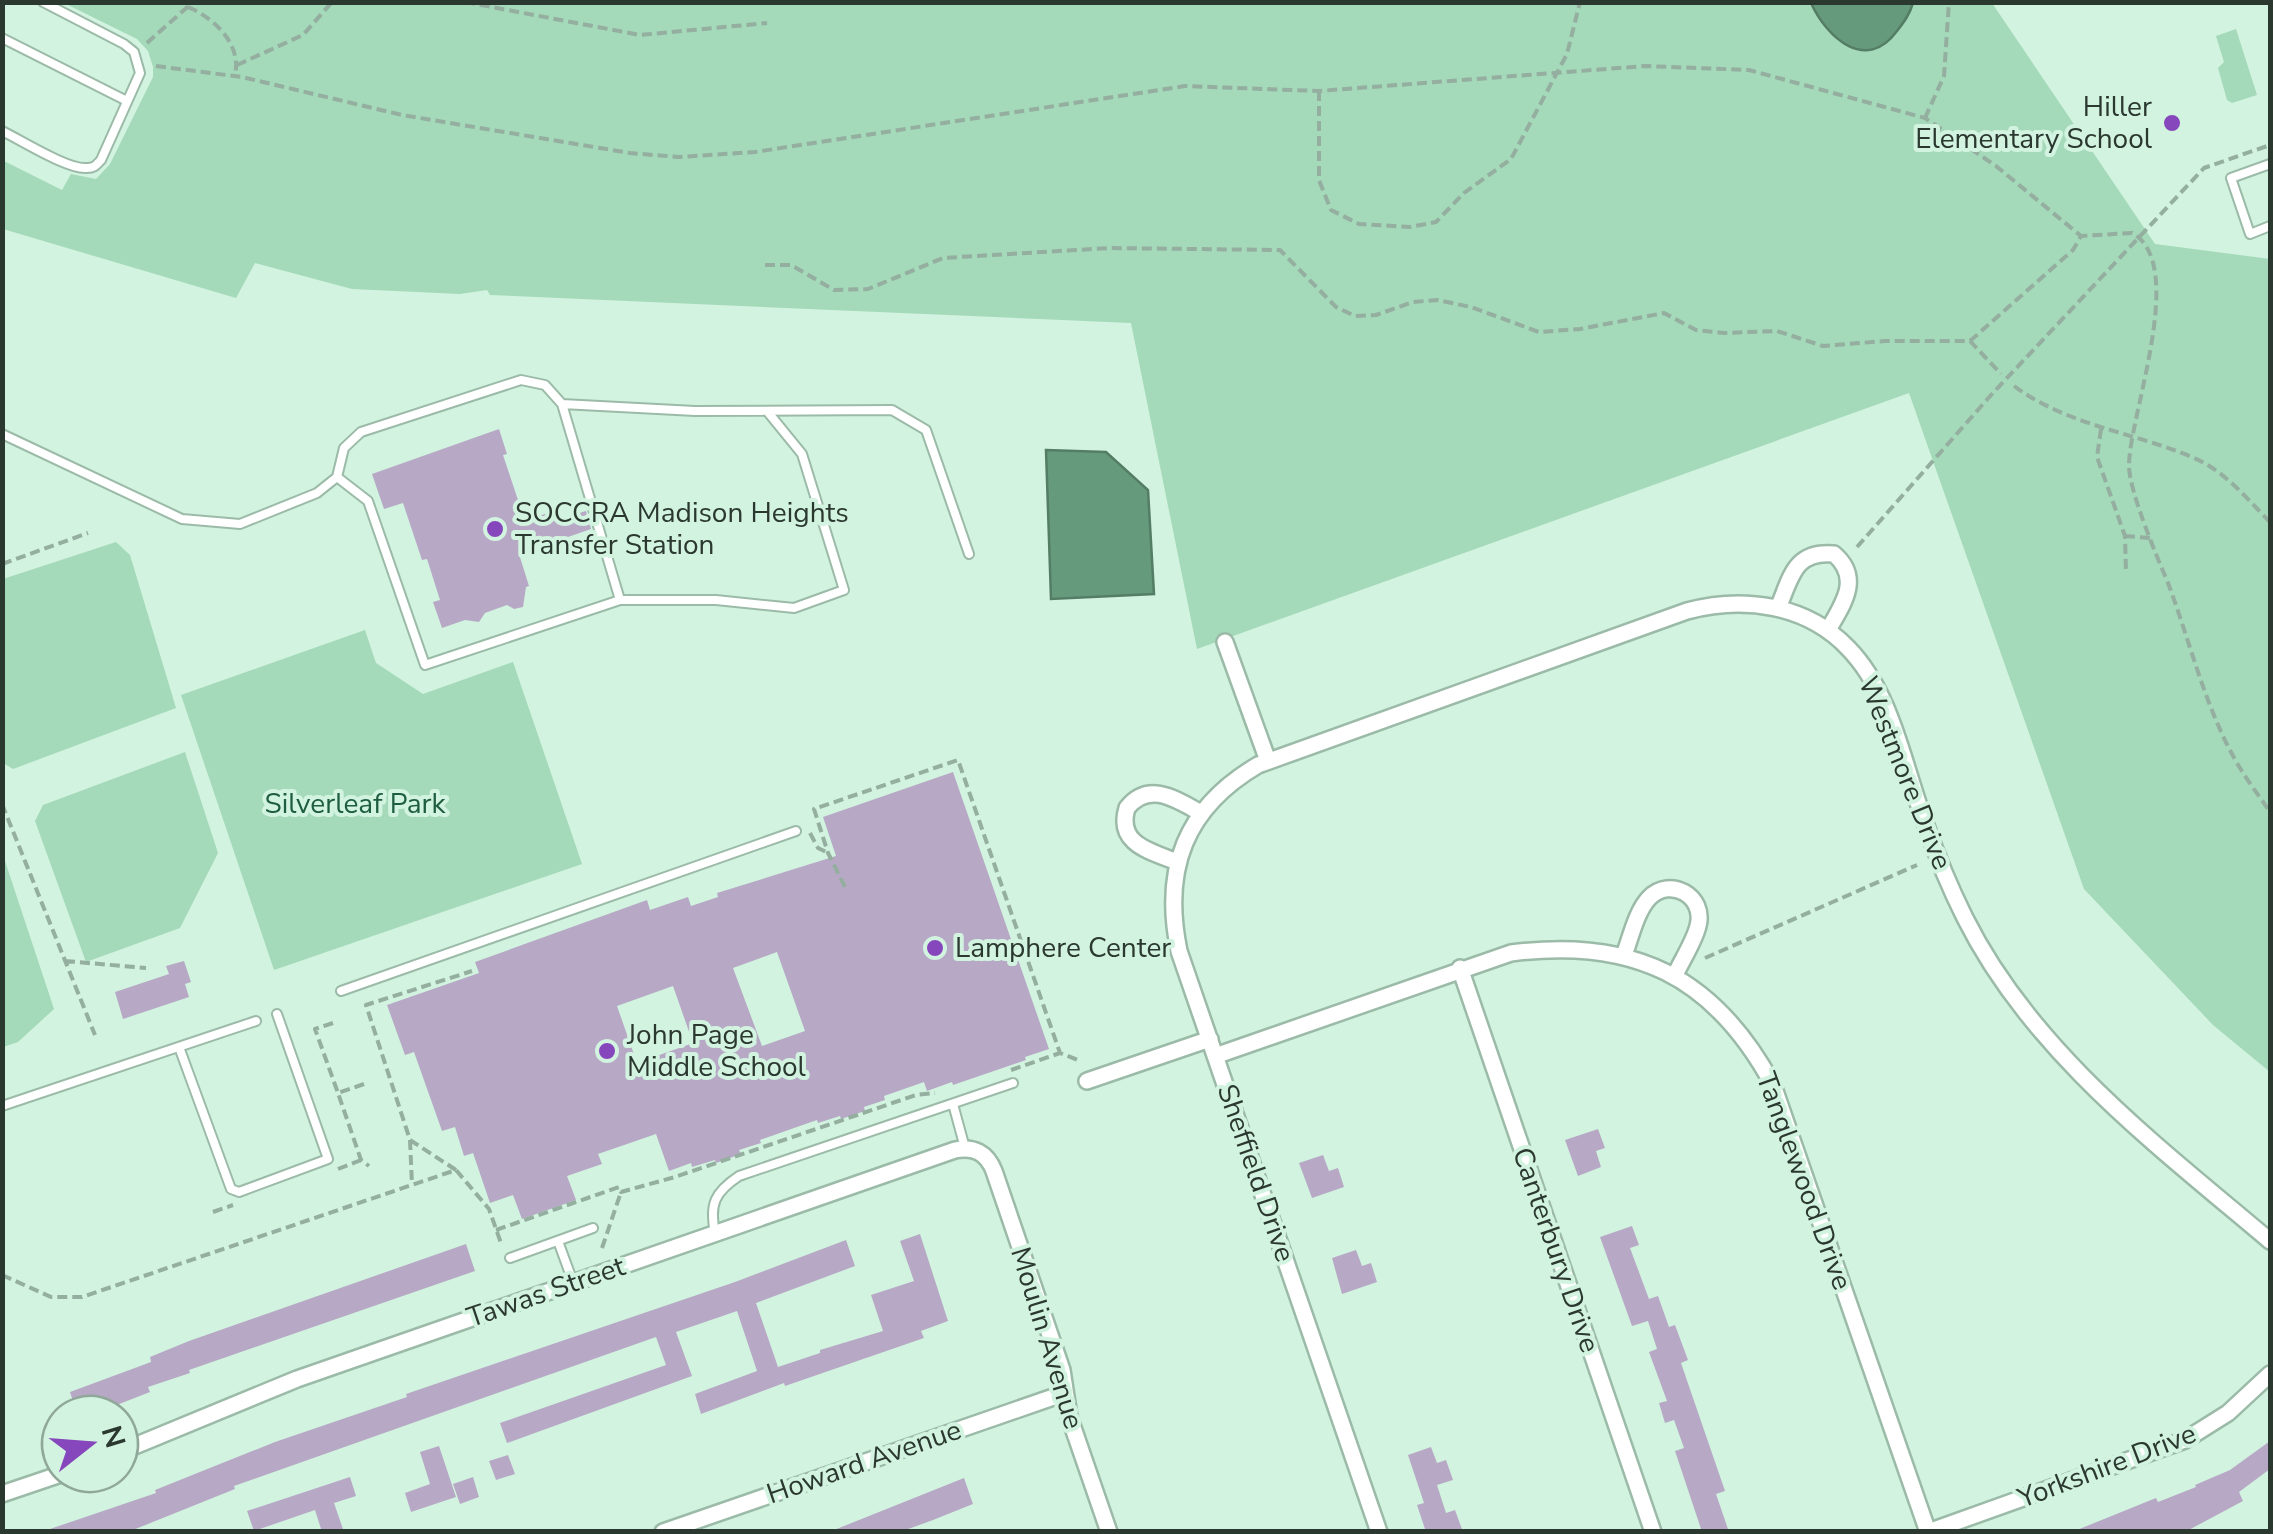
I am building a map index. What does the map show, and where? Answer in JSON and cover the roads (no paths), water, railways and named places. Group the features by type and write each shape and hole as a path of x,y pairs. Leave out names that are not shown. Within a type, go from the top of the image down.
{"street":[{"path":"1778,608 1794,570 1802,561 1810,555 1834,554 1850,574 1848,592 1828,630"},
{"name":"Westmore Drive","path":"1202,813 1237,778 1268,761 1687,611 1732,602 1778,608 1828,630 1849,649 1877,690 1946,877 1967,922 2016,997 2124,1116 2270,1240"},
{"path":"1225,642 1268,761"},
{"path":"1177,862 1130,839 1124,830 1127,808 1140,796 1160,793 1202,813"},
{"name":"Sheffield Drive","path":"1202,813 1173,876 1172,918 1179,950 1379,1532"},
{"path":"1624,955 1646,901 1661,890 1681,890 1694,901 1699,917 1675,976"},
{"name":"Tanglewood Drive","path":"1215,1056 1510,952 1582,948 1624,955 1675,976 1732,1022 1773,1085 1928,1532"},
{"name":"Canterbury Drive","path":"1460,968 1653,1532"},
{"path":"1088,1082 1210,1039"},
{"name":"Tawas Street","path":"140,1444 297,1379 715,1233 971,1149"},
{"name":"Moulin Avenue","path":"971,1149 991,1163 994,1171 1062,1370 1069,1416 1109,1532"},
{"name":"Yorkshire Drive","path":"1928,1532 2185,1440 2228,1413 2270,1374"},
{"name":"Howard Avenue","path":"662,1532 1065,1394"},
{"path":"2,1494 40,1481"}],"lane":[{"path":"2,131 85,169 101,160 140,73 134,52 124,44 43,2"},
{"path":"2,38 127,102"},
{"path":"2270,164 2231,178 2250,234 2270,226"},
{"path":"2,434 182,520 240,524 317,494 338,478 344,448 362,432 521,380 545,385 562,404 620,600"},
{"path":"562,404 694,412 892,410 926,430 968,554"},
{"path":"338,478 368,501 425,666 620,600 716,600 794,608 844,590 802,454 767,411"},
{"path":"341,991 796,831"},
{"path":"179,1047 231,1190 239,1192 328,1160 277,1014"},
{"path":"2,1106 256,1021"},
{"path":"715,1233 710,1211 715,1197 739,1176 1013,1083"},
{"path":"953,1104 971,1149"},
{"path":"510,1258 594,1228"},
{"path":"558,1241 573,1282"}],"place":[{"name":"Hiller Elementary School","path":"2172,123"},
{"name":"SOCCRA Madison Heights Transfer Station","path":"495,529"},
{"name":"Lamphere Center","path":"935,948"},
{"name":"John Page Middle School","path":"607,1051"}],"park label":[{"name":"Silverleaf Park","path":"355,804"}]}
